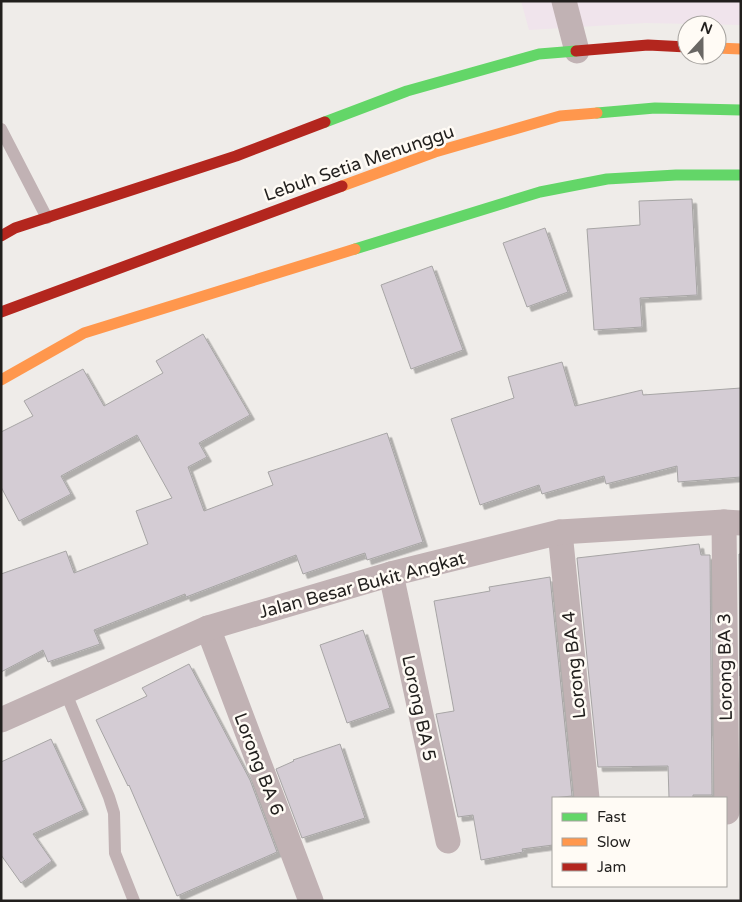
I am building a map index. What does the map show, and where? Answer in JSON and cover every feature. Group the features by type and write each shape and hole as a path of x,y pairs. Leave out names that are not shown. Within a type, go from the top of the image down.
{"street":[{"path":"564,1 576,51"},
{"path":"1,236 15,228 236,156 407,91 539,54 648,45 677,46"},
{"path":"727,48 741,49"},
{"name":"Lebuh Setia Menunggu","path":"1,312 435,152 560,116 655,108 741,110"},
{"path":"1,380 84,333 540,192 606,179 676,175 741,176"},
{"name":"Jalan Besar Bukit Angkat","path":"1,720 208,628 391,574 560,532 732,522"},
{"name":"Lorong BA 3","path":"727,812 732,522"},
{"name":"Lorong BA 4","path":"560,532 587,797"},
{"name":"Lorong BA 5","path":"391,574 448,841"},
{"name":"Lorong BA 6","path":"208,628 311,901"}],"lane":[{"path":"1,128 47,218"},
{"path":"65,691 114,813 115,853 134,901"}],"shaded area":[{"path":"521,1 741,1 741,25 727,25 727,15 677,15 677,24 645,23 529,30"}],"building":[{"path":"692,199 697,295 640,298 642,327 594,330 587,229 640,225 639,201"},
{"path":"545,228 568,292 527,307 503,243"},
{"path":"432,266 463,350 411,369 381,285"},
{"path":"203,334 250,415 199,443 207,457 188,467 204,511 273,485 268,472 387,433 423,542 367,560 365,553 303,574 296,555 186,597 185,594 94,630 100,644 48,662 43,650 1,672 1,574 66,551 74,573 148,544 136,511 172,498 137,435 61,476 71,494 19,521 1,487 1,432 33,416 24,401 83,369 104,406 163,373 156,361"},
{"path":"562,362 575,406 642,390 643,395 741,388 741,477 678,482 677,466 606,484 604,476 542,494 539,485 480,505 451,419 514,398 508,377"},
{"path":"699,544 701,555 710,555 712,795 669,797 668,766 598,767 577,558"},
{"path":"739,554 741,554 740,676"},
{"path":"550,577 572,796 552,797 552,845 522,849 523,852 481,860 473,815 458,817 436,714 454,711 434,601 490,591 489,587"},
{"path":"363,630 390,708 347,723 320,645"},
{"path":"189,664 250,780 277,852 177,896 129,785 96,720 147,696 142,688"},
{"path":"51,739 84,810 33,834 52,861 21,883 1,855 1,762"},
{"path":"340,744 365,818 302,838 276,769 293,760"}],"traffic: fast":[{"path":"325,122 407,91 539,54 576,51"},
{"path":"597,113 655,108 741,110"},
{"path":"355,249 540,192 607,179 676,175 741,175"}],"traffic: slow":[{"path":"727,48 741,49"},
{"path":"342,186 435,152 560,116 597,113"},
{"path":"1,380 84,333 355,249"}],"traffic: jam":[{"path":"576,51 648,45 677,46"},
{"path":"1,236 15,228 236,156 325,122"},
{"path":"1,312 342,186"}]}
